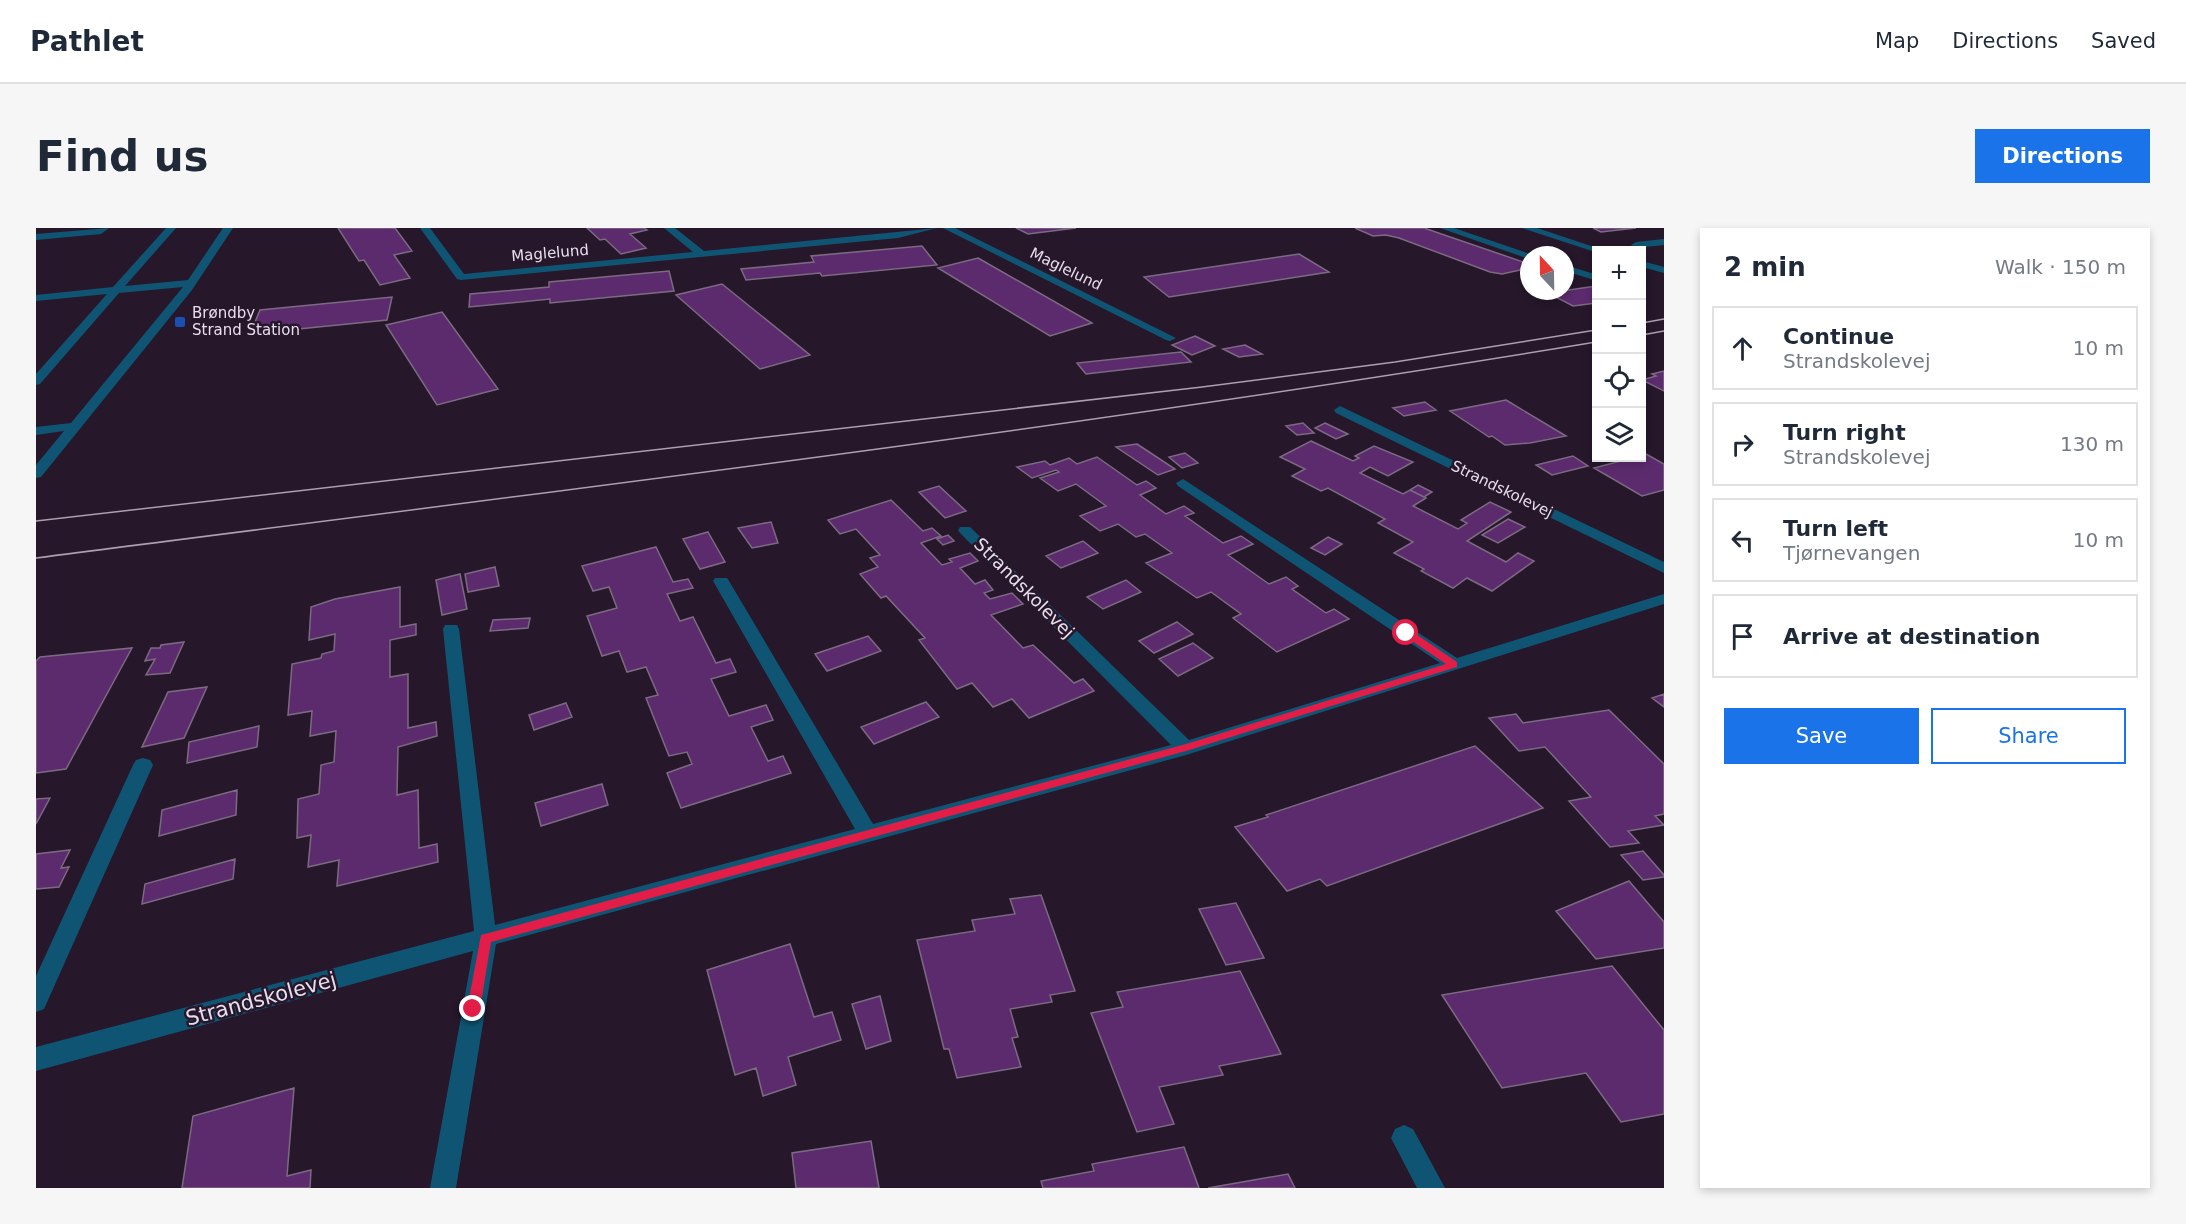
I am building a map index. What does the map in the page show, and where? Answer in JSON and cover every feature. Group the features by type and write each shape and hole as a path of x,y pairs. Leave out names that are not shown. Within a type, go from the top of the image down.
{"street":[{"path":"36,237 101,231 104,228"},
{"path":"36,381 171,228"},
{"path":"36,474 183,294 228,228"},
{"name":"Maglelund","path":"425,228 461,277 898,235 932,228"},
{"path":"669,228 702,254"},
{"name":"Maglelund","path":"948,228 1170,338"},
{"path":"1445,228 1520,253"},
{"path":"1527,228 1592,248"},
{"path":"1636,245 1664,242"},
{"path":"1646,265 1664,270"},
{"path":"1574,271 1592,275"},
{"path":"36,298 191,283"},
{"path":"36,308 183,294"},
{"name":"Strandskolevej","path":"1340,410 1664,568"},
{"path":"36,425 76,426"},
{"path":"36,430 76,426"},
{"path":"1183,483 1454,664"},
{"name":"Strandskolevej","path":"965,530 1186,747"},
{"path":"721,581 869,835"},
{"name":"Strandskolevej","path":"36,1059 869,835 1186,747 1664,599"},
{"path":"443,1188 486,938 451,629"},
{"path":"36,1001 142,765"},
{"path":"1404,1138 1432,1188"}],"building":[{"path":"338,228 395,228 412,251 394,255 410,278 380,285 364,260 359,261"},
{"path":"587,228 644,228 647,230 630,234 646,248 621,254 605,239 600,240"},
{"path":"1016,228 1076,228 1028,234"},
{"path":"1355,228 1424,228 1520,261 1520,270 1502,274 1490,272 1399,238 1386,235 1373,236"},
{"path":"1593,228 1636,228 1601,232"},
{"path":"922,246 937,265 822,276 820,273 746,280 741,269 814,262 811,256"},
{"path":"1299,254 1329,272 1169,297 1144,277"},
{"path":"978,258 1092,323 1050,336 938,268"},
{"path":"669,271 674,291 550,303 550,299 469,307 470,294 549,287 549,282"},
{"path":"722,284 810,355 760,369 676,295"},
{"path":"1592,287 1592,304 1573,306 1561,300 1574,300 1574,289"},
{"path":"392,297 387,320 250,334 260,310"},
{"path":"442,312 498,389 437,405 386,325"},
{"path":"1195,336 1215,346 1192,355 1172,345"},
{"path":"1245,345 1262,354 1239,357 1223,349"},
{"path":"1181,352 1191,362 1086,374 1077,363"},
{"path":"1664,371 1664,391 1646,382 1646,379 1656,376 1652,374"},
{"path":"1506,400 1566,436 1505,445 1450,411"},
{"path":"1425,402 1436,410 1404,416 1393,408"},
{"path":"1303,423 1314,433 1297,435 1286,426"},
{"path":"1325,423 1348,434 1336,439 1315,428"},
{"path":"1311,441 1353,461 1359,458 1355,456 1374,446 1413,462 1388,476 1370,467 1360,473 1403,494 1410,490 1426,498 1413,506 1458,529 1467,523 1461,520 1490,502 1511,512 1467,541 1506,562 1518,553 1534,561 1492,591 1467,578 1453,588 1421,571 1424,569 1394,553 1413,542 1378,523 1385,519 1328,488 1321,491 1292,476 1305,469 1280,457"},
{"path":"1137,444 1175,469 1158,475 1116,447"},
{"path":"1185,453 1198,463 1182,468 1169,457"},
{"path":"1646,454 1664,464 1664,490 1642,496 1594,468 1617,462 1646,462"},
{"path":"1573,456 1588,466 1552,475 1536,465"},
{"path":"1097,457 1137,485 1146,481 1156,488 1140,495 1166,514 1184,506 1194,513 1185,516 1223,543 1241,536 1253,544 1228,555 1269,584 1286,577 1298,586 1292,589 1326,613 1334,609 1349,619 1277,652 1233,618 1241,614 1211,592 1197,598 1146,563 1172,553 1145,534 1136,537 1118,524 1100,531 1080,516 1106,506 1076,484 1058,491 1040,478 1059,472 1056,470 1032,478 1017,467 1045,461 1050,465 1069,458 1077,464"},
{"path":"1418,485 1432,492 1424,497 1410,490"},
{"path":"939,486 966,511 945,518 919,492"},
{"path":"891,500 923,531 932,528 941,536 921,543 942,565 952,562 949,559 970,553 978,561 960,568 975,584 985,580 993,590 984,593 990,599 1012,593 1023,604 991,615 1023,648 1033,645 1074,683 1083,679 1094,691 1029,718 1012,699 993,707 972,683 957,689 919,640 925,638 886,596 881,598 860,574 878,567 870,558 880,555 856,529 840,534 828,520"},
{"path":"1508,519 1525,527 1498,543 1482,535"},
{"path":"771,522 778,543 752,548 738,528"},
{"path":"708,532 725,562 700,569 683,539"},
{"path":"948,535 954,541 943,545 937,539"},
{"path":"1328,537 1342,544 1325,555 1311,548"},
{"path":"1083,541 1098,553 1061,568 1046,556"},
{"path":"656,547 673,582 688,579 693,588 667,594 680,621 693,617 716,663 730,659 736,672 711,679 729,716 766,705 773,720 751,727 768,761 783,756 791,773 681,808 667,773 692,764 687,752 669,756 646,698 658,695 646,667 627,672 619,651 602,656 587,616 617,608 609,587 593,591 582,566"},
{"path":"495,567 499,586 468,592 465,574"},
{"path":"460,574 467,609 442,615 436,580"},
{"path":"1126,580 1141,592 1103,609 1087,597"},
{"path":"400,587 400,627 416,624 416,635 390,640 390,677 408,674 408,728 436,722 437,736 398,747 397,795 418,790 419,848 437,844 438,862 337,886 339,860 308,867 311,835 297,838 298,799 319,794 321,765 334,762 336,731 310,736 312,711 288,715 292,664 321,658 322,654 334,651 335,634 309,640 311,607 335,599"},
{"path":"530,618 528,628 490,631 493,620"},
{"path":"1177,622 1193,634 1154,653 1139,641"},
{"path":"868,636 881,651 827,671 815,654"},
{"path":"184,642 170,673 146,675 155,659 145,661 151,648"},
{"path":"1193,643 1213,658 1178,676 1159,659"},
{"path":"132,648 66,769 36,773 36,661 40,657"},
{"path":"207,687 184,738 142,747 168,692"},
{"path":"1664,694 1664,707 1652,698"},
{"path":"926,702 939,717 874,744 861,727"},
{"path":"566,703 572,717 534,730 529,715"},
{"path":"1609,710 1664,764 1664,814 1655,816 1664,825 1628,831 1639,843 1610,847 1569,801 1591,797 1545,747 1519,751 1489,718 1516,714 1523,723"},
{"path":"259,726 257,747 187,763 189,742"},
{"path":"1475,746 1543,808 1327,886 1320,879 1287,891 1235,827 1268,817 1266,815"},
{"path":"602,784 608,805 541,826 535,803"},
{"path":"237,790 236,815 159,836 162,810"},
{"path":"50,798 36,824 36,799"},
{"path":"70,850 61,868 69,867 59,887 36,889 36,854"},
{"path":"1643,851 1664,877 1643,880 1621,855"},
{"path":"235,859 233,879 142,904 145,884"},
{"path":"1629,881 1664,922 1664,948 1596,959 1556,911"},
{"path":"1041,895 1075,991 1050,995 1052,1002 1010,1009 1018,1037 1012,1038 1021,1067 957,1078 949,1049 944,1049 917,940 975,931 972,920 1015,914 1010,899"},
{"path":"1236,903 1264,958 1226,965 1199,909"},
{"path":"790,944 814,1017 832,1012 841,1040 788,1057 796,1085 763,1096 756,1068 735,1075 707,970"},
{"path":"1612,966 1664,1030 1664,1114 1621,1122 1586,1073 1502,1088 1442,995"},
{"path":"1240,971 1281,1054 1219,1066 1223,1075 1159,1087 1174,1124 1137,1132 1091,1013 1123,1007 1117,992"},
{"path":"880,996 891,1041 866,1049 852,1004"},
{"path":"294,1088 287,1176 311,1170 310,1188 182,1188 193,1116"},
{"path":"871,1141 879,1188 796,1188 792,1153"},
{"path":"1184,1147 1199,1188 1043,1188 1041,1181 1094,1171 1092,1164"},
{"path":"1288,1174 1295,1188 1208,1188"}],"tram line":[{"path":"1646,322 1664,319"},
{"path":"36,521 1202,387 1395,362 1592,331"},
{"path":"1646,334 1664,331"},
{"path":"36,558 817,457 1207,403 1592,343"}],"place":[{"name":"Brøndby Strand Station","path":"180,322"}],"route":[{"path":"473,1009 486,938 1186,747 1454,664 1406,633"}]}
